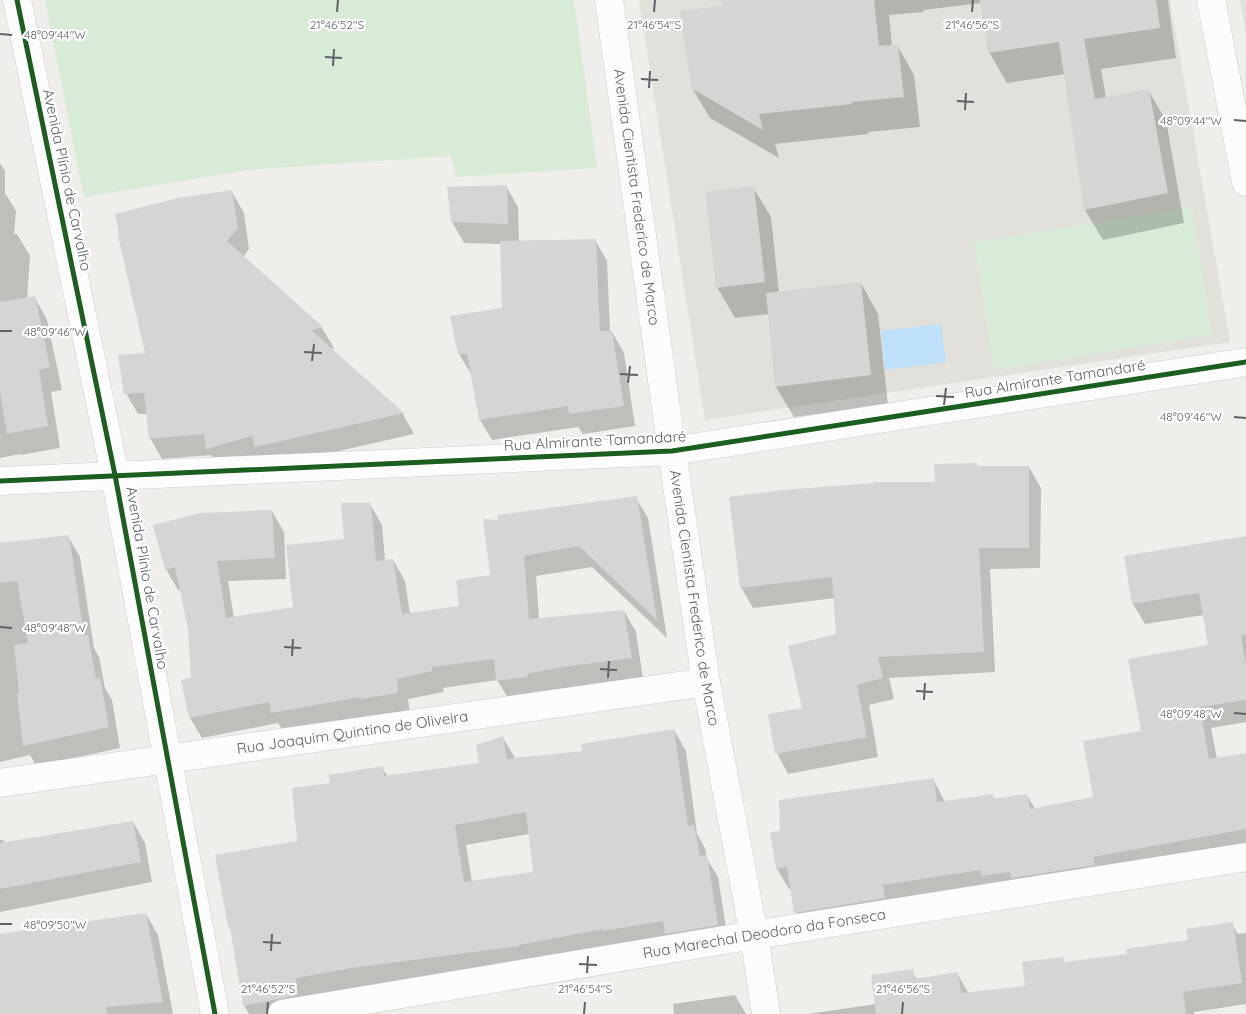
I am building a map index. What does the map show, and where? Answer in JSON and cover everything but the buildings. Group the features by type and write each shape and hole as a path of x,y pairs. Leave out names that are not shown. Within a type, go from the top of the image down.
{"street":[{"name":"Avenida Plínio de Carvalho","path":"17,0 115,475 215,1014"},
{"name":"Avenida Cientista Frederico de Marco","path":"609,0 706,682 754,935 766,1014"},
{"path":"1211,0 1246,182"},
{"name":"Rua Almirante Tamandaré","path":"0,481 672,451 1246,362"},
{"name":"Rua Joaquim Quintino de Oliveira","path":"0,783 706,682"},
{"name":"Rua Marechal Deodoro da Fonseca","path":"282,1014 754,935 1246,857"}],"shaded area":[{"path":"639,0 1170,0 1230,342 705,420"},
{"path":"1240,0 1246,0 1246,35"}],"green space":[{"path":"45,0 574,0 597,168 456,177 451,156 248,170 84,197"},
{"path":"1192,207 1212,335 994,370 974,242"}],"water":[{"path":"941,324 946,362 885,370 881,331"}],"cycle path":[{"path":"17,0 115,475 215,1014"},
{"path":"0,481 672,451 1246,362"}]}
